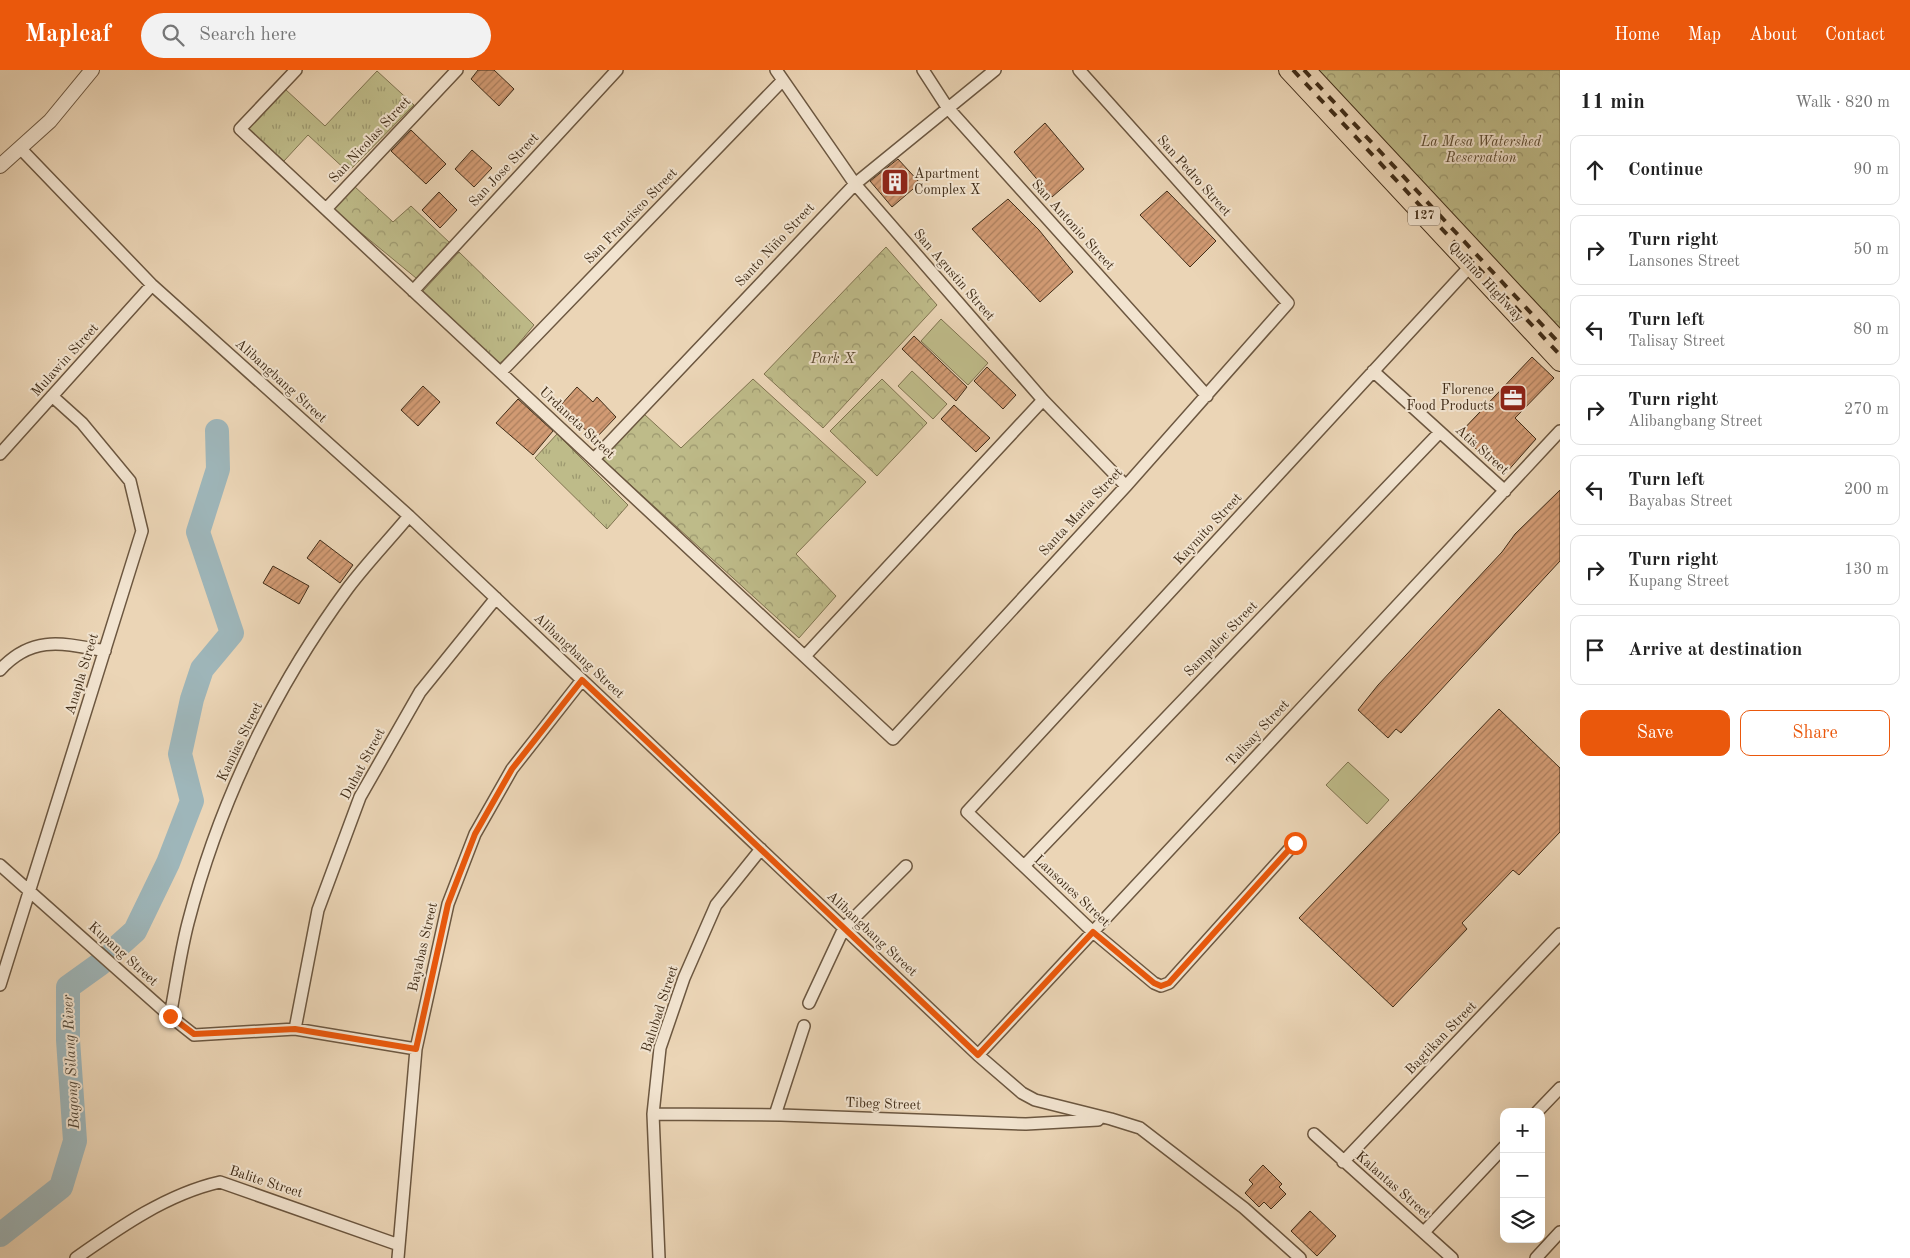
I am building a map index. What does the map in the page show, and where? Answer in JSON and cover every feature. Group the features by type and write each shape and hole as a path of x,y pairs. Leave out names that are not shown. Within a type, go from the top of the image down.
{"main road":[{"name":"Quirino Highway","path":"1288,70 1400,182 1475,261 1560,342"},
{"name":"Quirino Highway","path":"1306,70 1400,182"},
{"name":"Quirino Highway","path":"1475,261 1560,362"}],"street":[{"path":"0,166 69,100 92,70"},
{"name":"Urdaneta Street","path":"296,70 240,129 893,739"},
{"name":"San Nicolas Street","path":"326,209 457,70"},
{"name":"San Jose Street","path":"413,291 617,70"},
{"name":"San Agustin Street","path":"776,70 855,184 1042,400 1126,486"},
{"name":"San Antonio Street","path":"922,70 947,107 1207,396"},
{"name":"Santo Niño Street","path":"594,459 855,184 947,107 995,70"},
{"name":"San Pedro Street","path":"1079,70 1288,302"},
{"name":"San Francisco Street","path":"501,372 783,80"},
{"name":"Alibangbang Street","path":"20,148 152,285 409,516 978,1055 1022,1093 1035,1100 1140,1128 1244,1208 1300,1258"},
{"name":"Kaymito Street","path":"967,812 1475,261"},
{"name":"Mulawin Street","path":"0,454 152,285"},
{"name":"Santa Maria Street","path":"893,739 1126,486 1288,302"},
{"name":"Atis Street","path":"1373,371 1505,491"},
{"name":"Anapla Street","path":"0,985 142,531 130,481 82,424 52,396"},
{"path":"805,656 1042,400"},
{"name":"Sampaloc Street","path":"1024,866 1440,432"},
{"name":"Talisay Street","path":"978,1055 1560,432"},
{"name":"Kamias Street","path":"170,1016 190,915 215,834 251,748 296,665 343,595 409,516"},
{"name":"Duhat Street","path":"295,1029 318,910 360,797 420,692 496,598"},
{"path":"0,670 13,656 33,645 65,643 104,651"},
{"name":"Bayabas Street","path":"398,1258 416,1049 448,904 475,834 512,769 582,680"},
{"name":"Lansones Street","path":"967,812 1093,932 1154,983 1161,986 1169,983 1295,843"},
{"name":"Balubad Street","path":"659,1258 653,1114 660,1048 684,978 716,905 760,849"},
{"name":"Kupang Street","path":"0,865 170,1016 194,1034 295,1029 416,1049"},
{"path":"809,1003 844,928 906,866"},
{"name":"Bagtikan Street","path":"1343,1162 1560,934"},
{"path":"775,1115 804,1026"},
{"path":"1541,1108 1560,1088"},
{"name":"Tibeg Street","path":"653,1114 775,1115 1026,1124 1111,1119"},
{"name":"Kalantas Street","path":"1314,1134 1452,1258"},
{"path":"1424,1232 1500,1151"},
{"name":"Balite Street","path":"76,1258 133,1219 203,1186 220,1182 399,1245"},
{"path":"1536,1258 1560,1232"}],"green space":[{"name":"La Mesa Watershed Reservation","path":"1298,70 1560,70 1560,350"},
{"path":"377,71 414,105 348,172 308,135 284,161 247,129 285,89 325,126"},
{"path":"354,186 393,222 411,206 450,243 416,278 332,209"},
{"name":"Park X","path":"886,247 937,305 823,428 764,374"},
{"path":"459,252 534,325 501,365 423,291"},
{"path":"941,319 988,363 968,385 921,341"},
{"path":"912,371 947,404 933,419 898,386"},
{"path":"753,379 866,482 796,554 836,596 799,638 601,458 644,414 681,448"},
{"path":"882,379 927,423 877,476 830,431"},
{"path":"557,434 628,505 607,529 535,458"},
{"path":"1348,762 1389,800 1367,824 1326,785"}],"building":[{"path":"478,70 494,70 514,89 499,106 471,79"},
{"path":"1045,123 1084,169 1052,197 1014,152"},
{"path":"411,130 446,164 426,184 391,151"},
{"path":"472,150 492,168 474,187 455,169"},
{"name":"Apartment Complex X","path":"898,159 920,183 892,207 870,181"},
{"path":"1167,191 1216,241 1190,267 1140,215"},
{"path":"439,192 457,210 440,228 422,210"},
{"path":"1008,199 1039,230 1073,272 1040,302 972,229"},
{"path":"914,336 967,387 956,401 902,349"},
{"name":"Florence Food Products","path":"1532,357 1554,378 1515,418 1536,439 1505,474 1459,434"},
{"path":"987,367 1016,395 1003,409 974,381"},
{"path":"423,386 440,402 418,426 401,410"},
{"path":"577,387 593,402 597,397 616,417 595,439 560,406"},
{"path":"518,399 553,431 533,455 496,423"},
{"path":"954,405 990,438 976,452 941,419"},
{"path":"1560,490 1560,561 1401,733 1396,729 1388,738 1358,710 1378,685 1502,552 1515,534"},
{"path":"320,540 353,565 340,583 307,558"},
{"path":"273,566 309,586 299,604 263,583"},
{"path":"1499,709 1560,768 1560,832 1519,875 1513,870 1462,923 1467,929 1393,1007 1299,918"},
{"path":"1263,1165 1282,1184 1279,1187 1286,1194 1271,1209 1264,1202 1259,1207 1245,1193 1253,1184 1249,1180"},
{"path":"1310,1211 1336,1236 1317,1256 1291,1231"}],"waterway":[{"name":"Bagong Silang River","path":"115,949 135,931 168,863 192,801 180,754 192,699 202,669 232,633 198,532 218,469 217,431"},
{"name":"Bagong Silang River","path":"0,1235 61,1187 75,1141 68,1040 68,987 100,964"}],"railway":[{"path":"1293,70 1560,355"},
{"path":"1304,70 1560,344"}],"place":[{"name":"Apartment Complex X","path":"895,182"},
{"name":"Florence Food Products","path":"1513,398"}],"route":[{"path":"170,1016 194,1034 295,1029 416,1049 432,969 448,904 475,834 512,769 582,680 978,1055 1093,932 1154,983 1161,986 1169,983 1295,843"}]}
